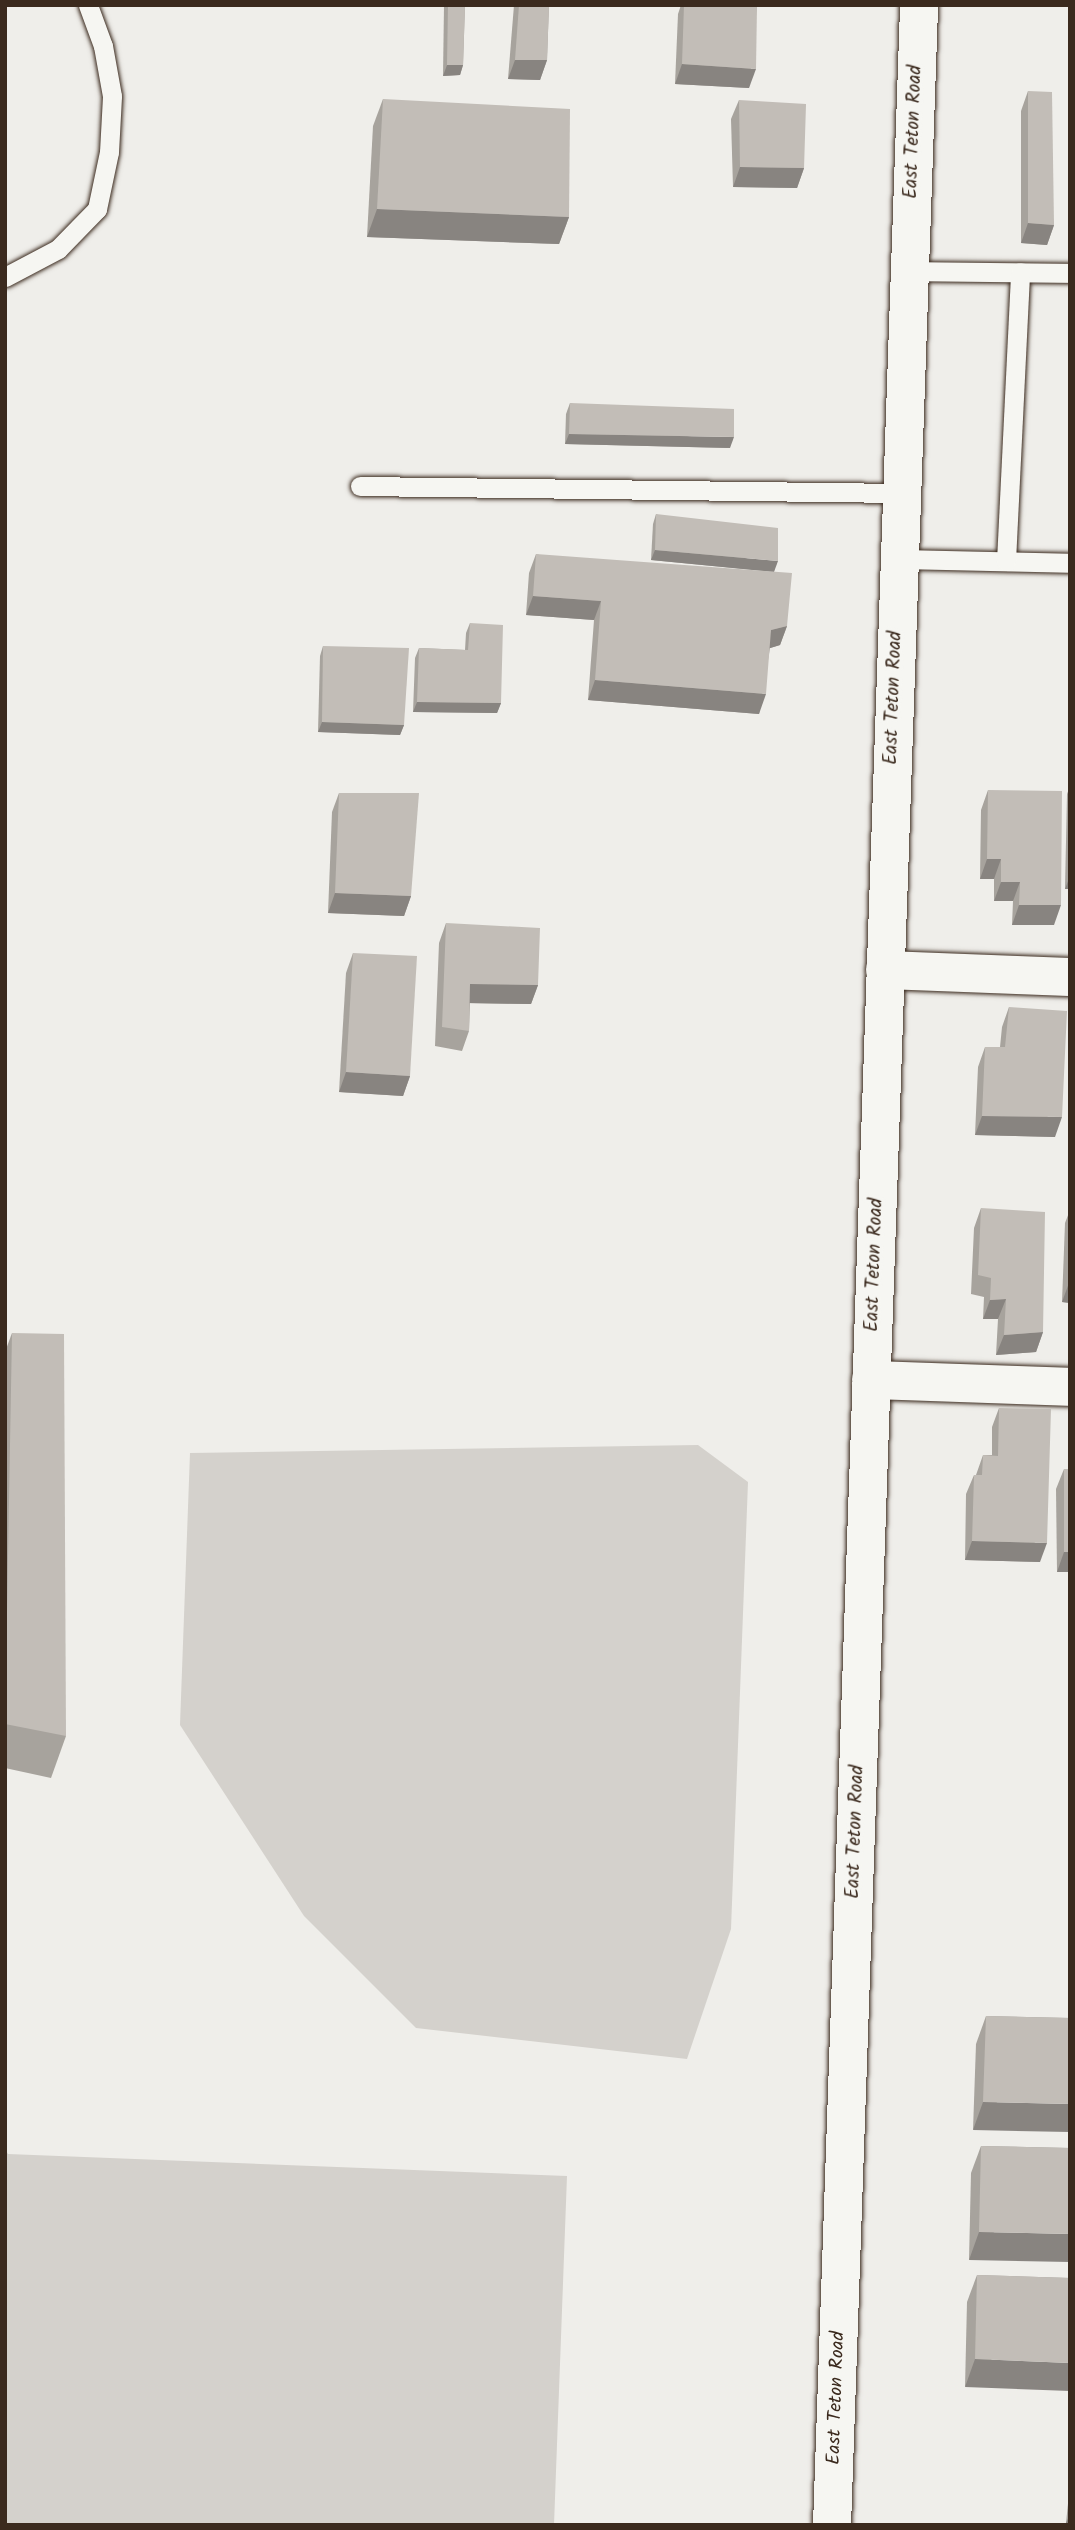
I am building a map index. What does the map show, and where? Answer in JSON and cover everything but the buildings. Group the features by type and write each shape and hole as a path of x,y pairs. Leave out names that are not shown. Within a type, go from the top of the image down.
{"street":[{"name":"East Teton Road","path":"832,2525 919,5"},
{"path":"885,970 1070,977"},
{"path":"871,1380 1070,1387"}],"lane":[{"path":"5,277 58,249 97,209 109,152 112,96 103,46 88,5"},
{"path":"909,271 1070,273"},
{"path":"1006,561 1020,272"},
{"path":"360,486 901,493"},
{"path":"899,559 1070,563"}],"shaded area":[{"path":"698,1445 748,1482 731,1929 687,2059 416,2028 304,1916 180,1725 190,1453"},
{"path":"5,2149 8,2154 567,2176 554,2525 5,2525"}]}
